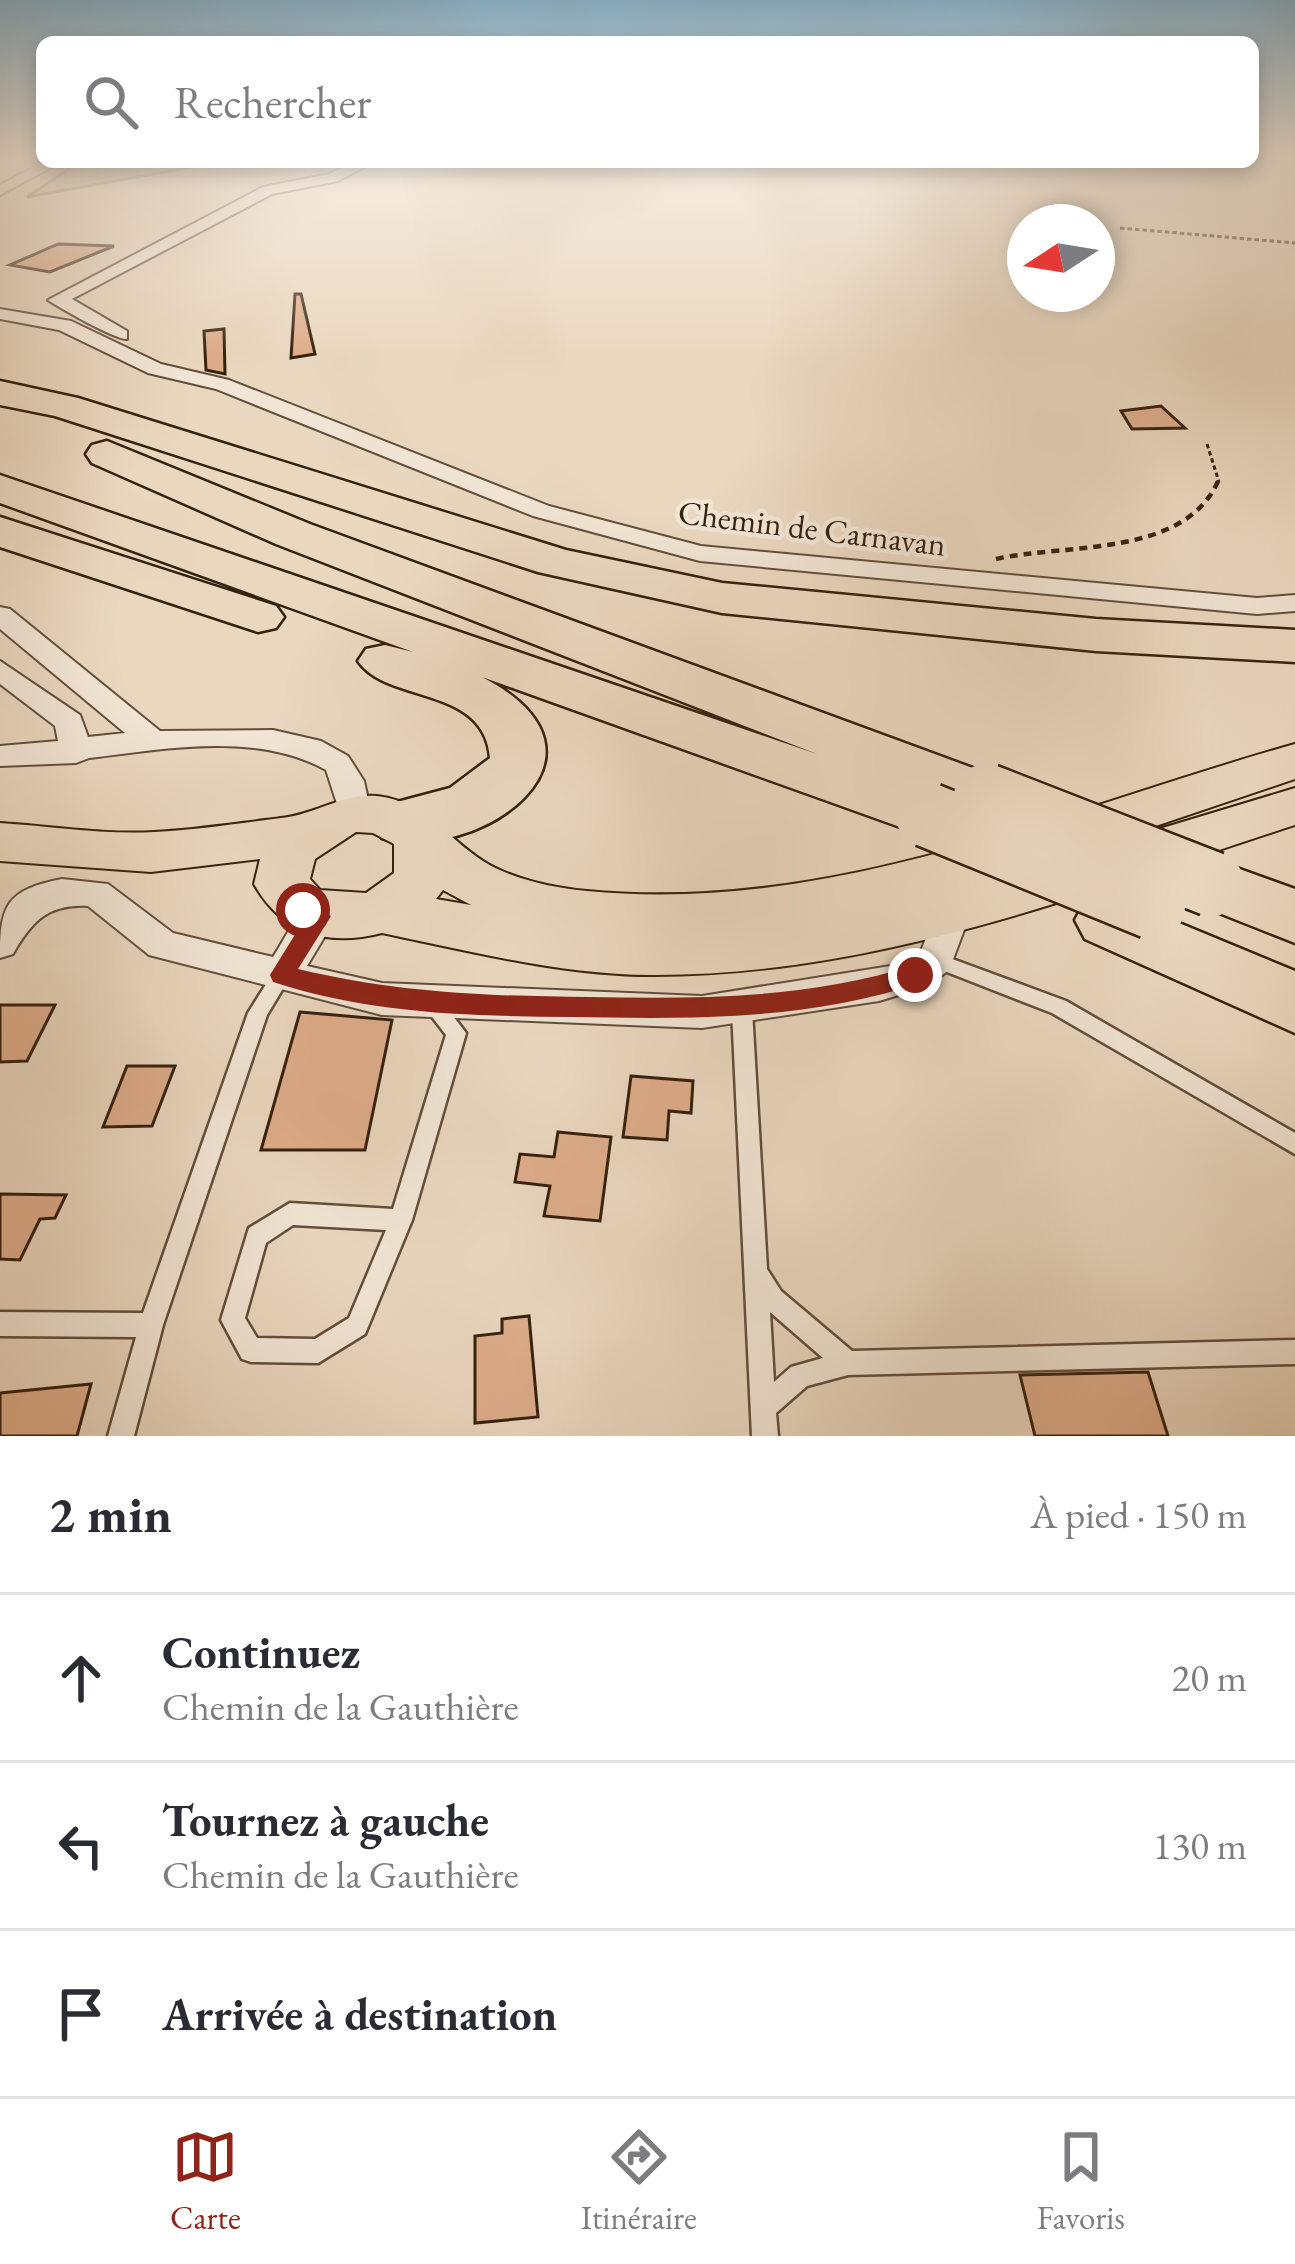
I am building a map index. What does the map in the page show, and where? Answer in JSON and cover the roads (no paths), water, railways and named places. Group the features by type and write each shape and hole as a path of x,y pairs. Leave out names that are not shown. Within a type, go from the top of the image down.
{"highway":[{"path":"0,397 64,406 555,562 722,598 1072,633 1295,646"},
{"path":"0,397 97,449 1295,966"},
{"path":"0,488 392,622 602,702 935,812 1158,904 1295,1004"},
{"path":"0,531 439,680 503,717 515,736 518,757 509,780 462,812 373,829"},
{"path":"1158,904 1295,917"}],"main road":[{"path":"0,842 151,852 373,829 494,892 544,903 651,914 786,907 1008,855 1295,761"},
{"path":"151,852 301,900 344,920 383,912 584,947 652,952 944,937 1295,806"},
{"path":"301,900 291,850 373,829"},
{"path":"373,829 422,879 383,912"}],"street":[{"path":"207,222 57,300 80,308 148,354 222,384"},
{"name":"Chemin de Carnavan","path":"0,314 64,325 155,369 222,384 541,511 700,554 1257,606 1295,603"},
{"path":"0,615 153,741"},
{"path":"0,670 70,722 76,753"},
{"path":"0,756 76,753 153,741 294,741 334,760 348,775 373,829"},
{"path":"0,944 17,911 39,897 96,892 162,945 382,999 433,1005 742,1010 879,986 915,975 944,937"},
{"path":"282,975 301,900"}],"lane":[{"path":"944,937 1295,1144"},
{"path":"121,1436 151,1325 257,1012 282,975"},
{"path":"401,1220 290,1214 257,1237 233,1320 251,1350 319,1351 356,1326 401,1220 456,1033 433,1005"},
{"path":"742,1010 764,1436"},
{"path":"754,1270 773,1299 848,1363"},
{"path":"0,1324 151,1325"},
{"path":"763,1408 800,1376 848,1363 1295,1352"}]}
